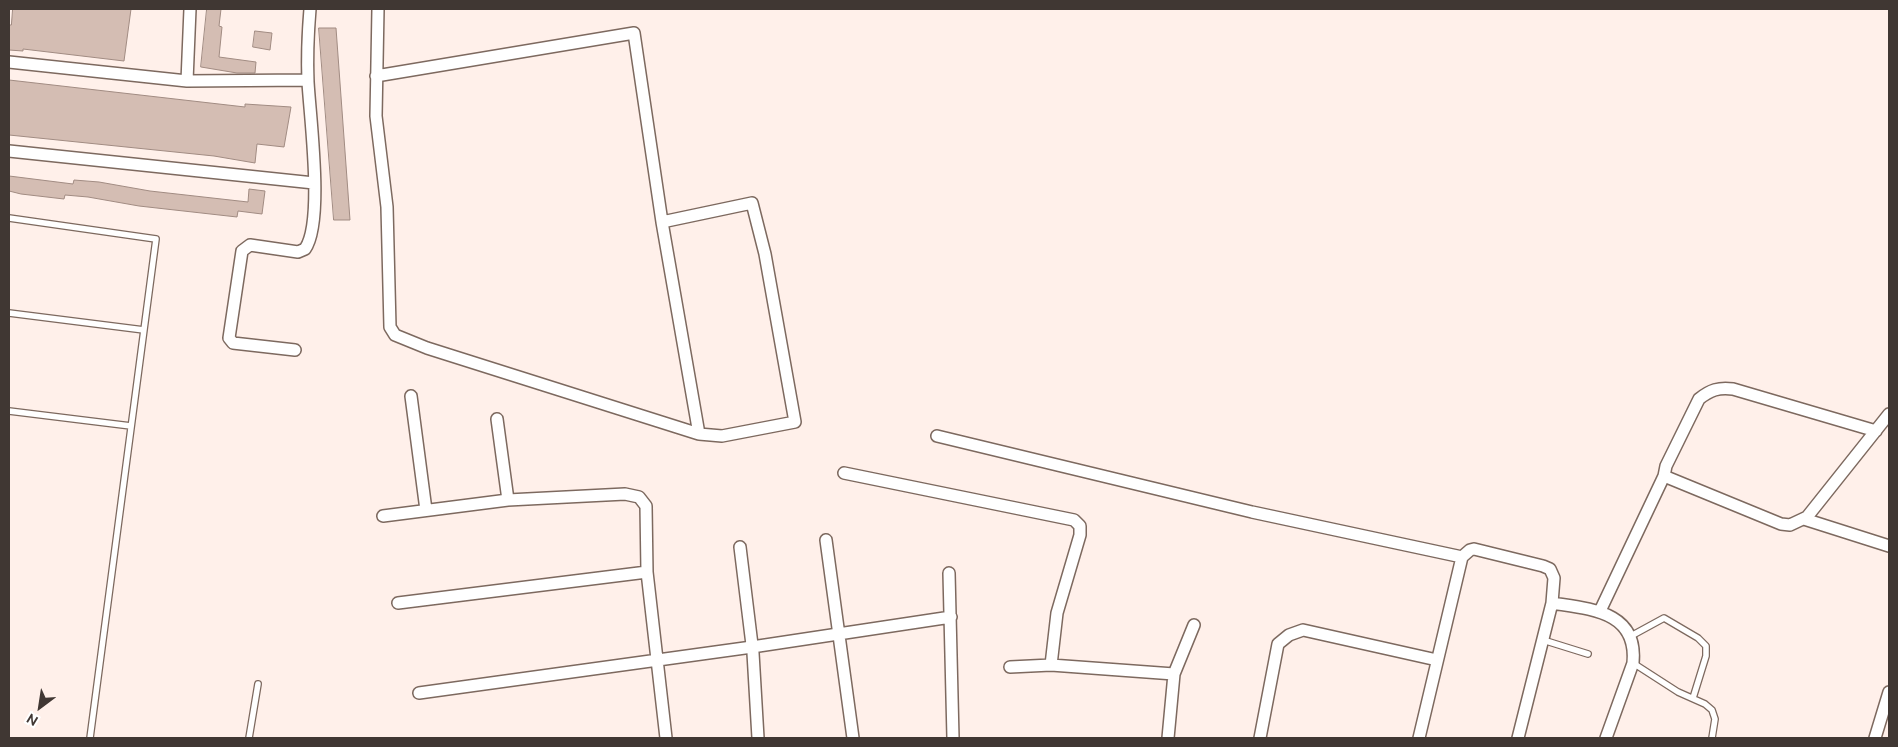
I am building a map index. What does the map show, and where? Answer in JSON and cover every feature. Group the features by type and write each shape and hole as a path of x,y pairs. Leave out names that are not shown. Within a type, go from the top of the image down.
{"street":[{"path":"187,81 190,9"},
{"path":"295,350 233,343 229,338 242,251 248,245 298,252 305,249 309,243 314,220 314,183 308,80 310,9"},
{"path":"378,9 376,116 387,207 390,327 395,335 427,348 699,434 722,436 795,422 765,254 752,202 662,222"},
{"path":"376,76 634,33 662,222 699,434"},
{"path":"9,62 187,81 308,80"},
{"path":"9,151 314,183"},
{"path":"1600,611 1664,476 1666,466 1699,399 1708,391 1733,389 1876,431"},
{"path":"411,396 426,510"},
{"path":"1664,476 1780,524 1790,525 1804,519 1889,414"},
{"path":"497,419 508,500"},
{"path":"937,436 1252,512 1462,558"},
{"path":"844,474 1074,520 1080,526 1080,535 1057,613 1051,665"},
{"path":"383,516 508,500 625,494 640,497 646,506 648,572 656,661 666,738"},
{"path":"1804,519 1889,546"},
{"path":"826,540 853,738"},
{"path":"740,547 752,647 758,738"},
{"path":"1419,738 1462,558 1470,550 1474,549 1550,569 1554,578 1552,603 1518,738"},
{"path":"398,603 648,572"},
{"path":"948,573 951,617 953,738"},
{"path":"1552,603 1600,611 1625,626 1631,636 1634,650 1633,663 1606,738"},
{"path":"419,693 656,661 951,617"},
{"path":"1168,738 1174,674 1194,625"},
{"path":"1260,738 1278,644 1289,635 1303,630 1437,660"},
{"path":"1010,667 1051,665 1174,674"},
{"path":"1875,738 1889,692"}],"lane":[{"path":"9,218 156,239 90,738"},
{"path":"9,313 144,330"},
{"path":"9,411 131,426"},
{"path":"1631,636 1664,618 1698,638 1706,646 1706,656 1693,698"},
{"path":"1543,640 1588,654"},
{"path":"1633,663 1678,692 1693,698 1712,710 1714,719 1712,738"},
{"path":"249,738 258,684"}],"building":[{"path":"13,9 131,9 124,61 23,49 23,51 9,50 9,25 11,25"},
{"path":"207,9 221,9 219,26 222,27 219,57 256,62 255,73 237,73 201,67"},
{"path":"319,28 336,28 350,220 334,220"},
{"path":"255,31 272,33 270,50 253,47"},
{"path":"9,80 245,107 245,104 291,107 284,147 257,144 255,163 214,156 9,135"},
{"path":"9,176 73,184 74,180 99,182 150,191 248,202 249,189 265,191 262,214 238,211 237,217 139,206 88,197 65,195 64,199 21,194 9,191"}]}
